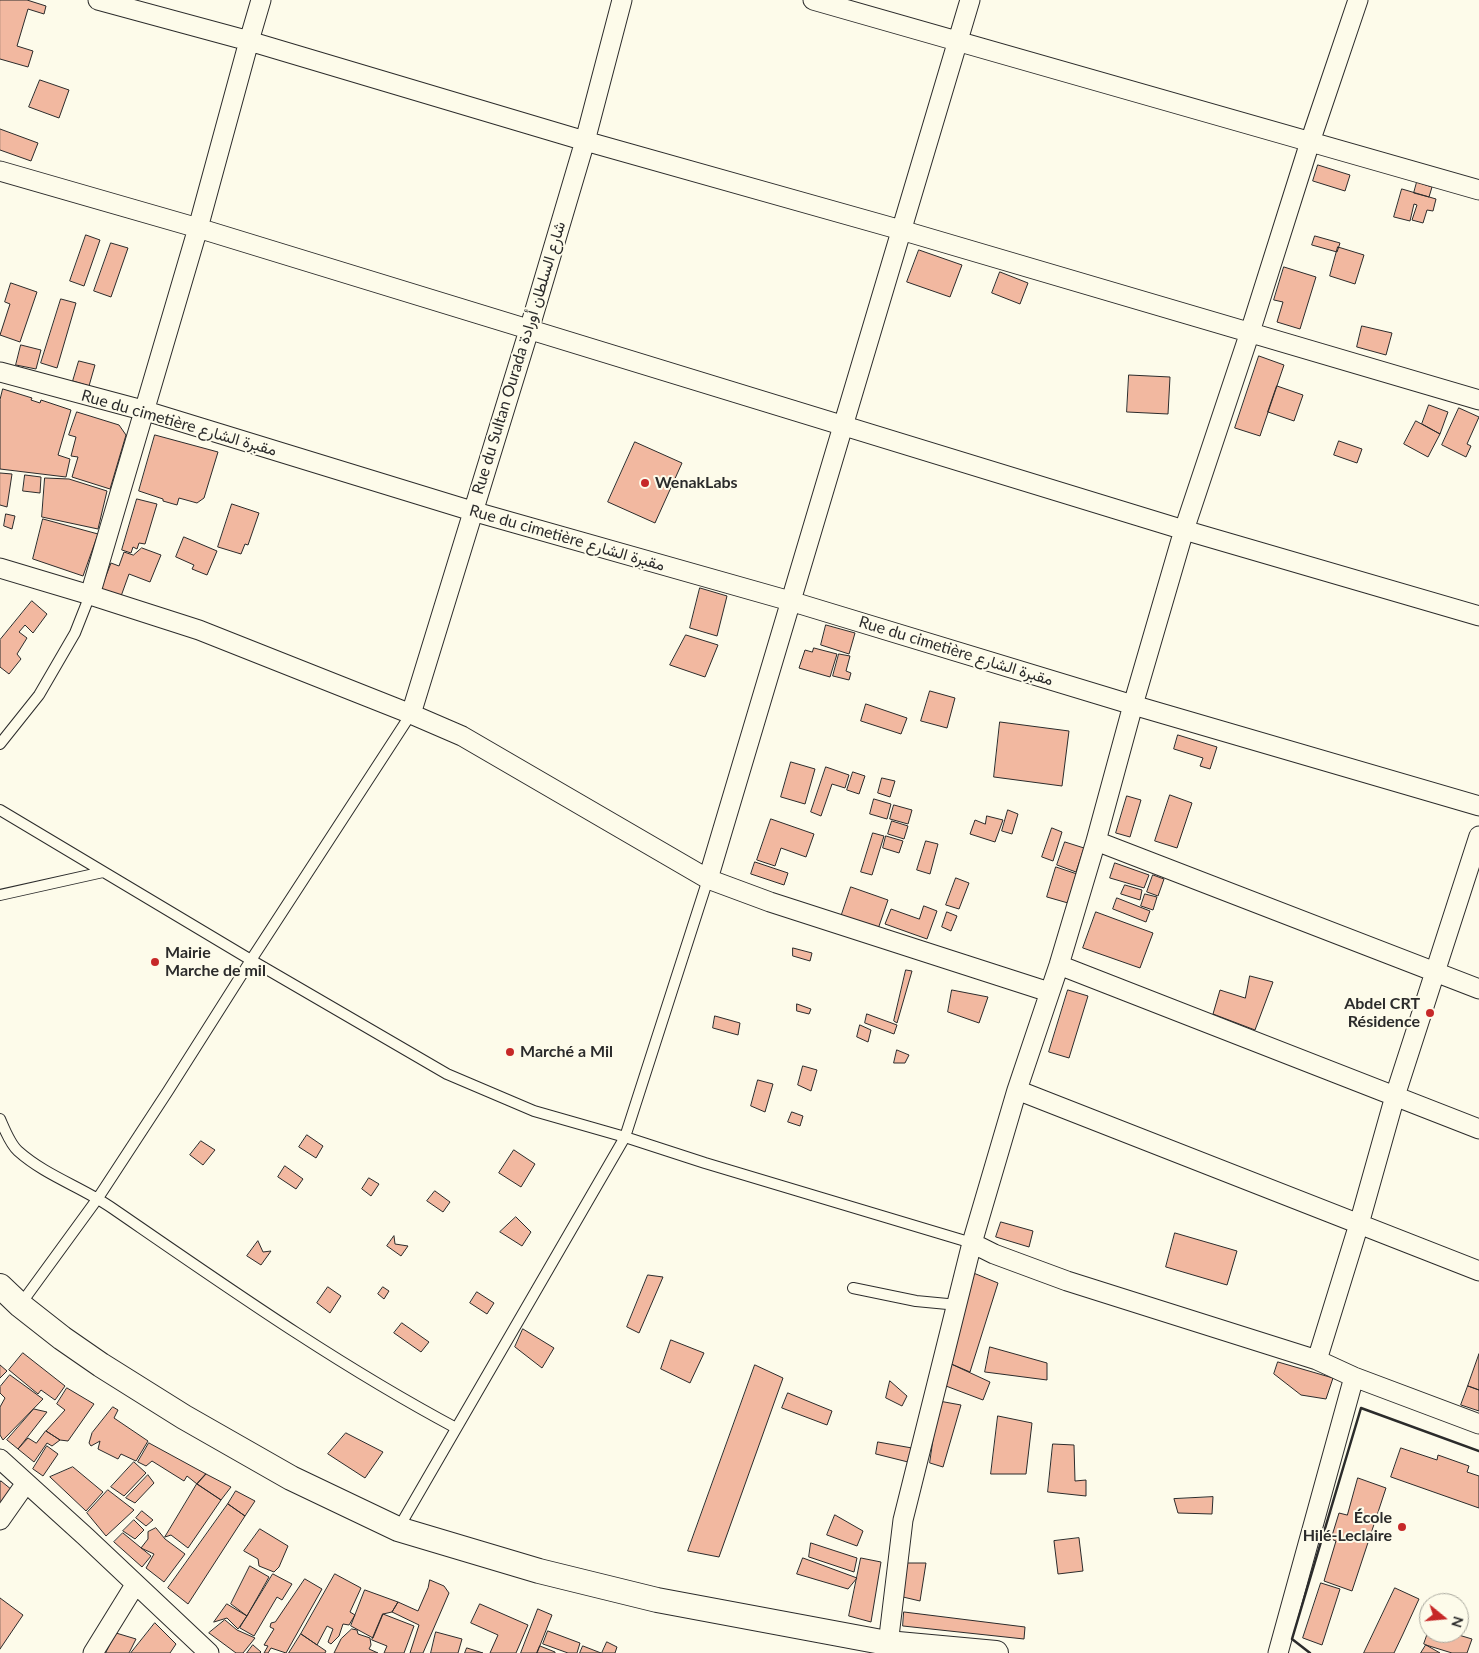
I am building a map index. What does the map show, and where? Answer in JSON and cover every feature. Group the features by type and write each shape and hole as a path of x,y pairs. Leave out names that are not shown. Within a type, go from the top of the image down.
{"street":[{"path":"98,0 249,41 585,141 901,230 1479,400"},
{"path":"90,595 146,411 261,0"},
{"name":"Rue du Sultan Ourada شارع السلطان أورادة","path":"412,714 585,141 622,0"},
{"path":"813,0 1479,190"},
{"path":"708,879 970,0"},
{"path":"887,1648 903,1520 958,1306 972,1243 1017,1090 1059,965 1096,841 1184,530 1358,0"},
{"path":"0,171 198,228 1184,530 1479,616"},
{"name":"Rue du cimetière مقبرة الشارع","path":"0,372 146,411 472,511 790,601 1133,705 1479,806"},
{"path":"0,568 199,630 412,714 462,736 708,879 779,905 1049,992"},
{"path":"1317,1360 1359,1224 1395,1096 1479,836"},
{"path":"1096,841 1479,989"},
{"path":"1059,965 1479,1128"},
{"path":"1017,1090 1479,1271"},
{"path":"972,1243 994,1254 1067,1280 1317,1360 1354,1377 1479,1424"},
{"path":"0,1286 20,1305 93,1359 184,1417 291,1478 398,1529 539,1571 657,1600 887,1648 996,1653"},
{"path":"1278,1653 1354,1377"},
{"path":"0,1459 209,1653"},
{"path":"0,1520 26,1483"},
{"path":"93,1653 135,1585"}],"lane":[{"path":"0,744 39,695 75,633 90,595"},
{"path":"20,1305 98,1198 250,960 412,714"},
{"path":"0,810 250,960 447,1074 534,1111 972,1243"},
{"path":"0,895 103,872"},
{"path":"398,1529 624,1137 708,879"},
{"path":"0,1119 16,1150 44,1171 98,1198 214,1278 397,1396 456,1428"},
{"path":"853,1288 916,1301 958,1306"}],"building":[{"path":"0,0 27,0 46,6 44,14 28,9 17,46 33,51 28,67 0,59"},
{"path":"40,80 69,90 59,118 29,107"},
{"path":"0,129 38,143 31,161 0,150"},
{"path":"1318,165 1350,175 1345,191 1313,181"},
{"path":"1417,182 1432,187 1429,197 1414,193"},
{"path":"1402,189 1436,199 1433,211 1427,210 1423,223 1412,220 1417,205 1414,204 1410,221 1394,217"},
{"path":"86,235 100,240 84,286 70,281"},
{"path":"1315,236 1340,243 1337,252 1312,245"},
{"path":"111,243 128,248 111,297 94,291"},
{"path":"1338,247 1364,255 1355,284 1330,276"},
{"path":"919,250 962,265 950,297 907,282"},
{"path":"1284,267 1316,277 1300,329 1277,322 1283,302 1274,300"},
{"path":"1000,272 1028,283 1020,304 992,293"},
{"path":"11,283 37,292 20,342 0,335 10,304 5,302"},
{"path":"61,299 76,303 57,368 41,363"},
{"path":"1362,326 1392,333 1386,355 1357,347"},
{"path":"21,345 41,350 36,369 16,365"},
{"path":"1259,356 1284,365 1260,436 1235,428"},
{"path":"79,361 95,365 89,386 73,381"},
{"path":"1129,375 1170,377 1168,414 1127,412"},
{"path":"1277,386 1303,395 1294,421 1268,412"},
{"path":"3,389 32,398 31,400 40,403 41,400 71,410 58,455 70,459 66,477 0,469 0,400"},
{"path":"1429,405 1448,412 1440,434 1422,424"},
{"path":"1459,408 1479,417 1467,444 1471,446 1466,457 1442,445"},
{"path":"77,412 119,425 126,435 110,489 72,477 78,457 71,456 76,437 69,435"},
{"path":"1416,421 1440,434 1428,457 1404,444"},
{"path":"155,435 218,452 204,498 197,503 179,498 177,505 139,491"},
{"path":"1339,441 1362,449 1357,463 1334,455"},
{"name":"WenakLabs","path":"635,442 682,463 655,523 608,502"},
{"path":"0,473 12,474 7,507 0,505"},
{"path":"25,475 41,477 40,493 23,491"},
{"path":"45,478 69,479 107,491 98,529 42,517"},
{"path":"137,499 157,504 145,544 139,543 137,549 133,547 131,553 122,550"},
{"path":"232,504 259,513 248,545 245,544 241,554 218,547"},
{"path":"6,514 15,516 12,529 4,526"},
{"path":"43,519 98,534 83,576 33,559"},
{"path":"184,537 217,551 207,575 192,569 194,565 176,557"},
{"path":"142,548 161,555 150,582 129,574 120,599 100,591 111,563 119,566 124,552 133,555"},
{"path":"700,588 727,596 717,636 690,628"},
{"path":"32,601 47,614 33,633 25,625 19,632 27,638 17,654 21,659 9,674 0,667 0,640"},
{"path":"826,625 855,633 849,654 821,645"},
{"path":"686,635 718,645 705,677 670,665"},
{"path":"814,648 837,654 830,677 799,668 805,650 812,652"},
{"path":"839,654 850,656 846,671 851,673 849,680 833,676"},
{"path":"930,691 955,698 947,728 921,721"},
{"path":"866,704 907,718 901,734 861,721"},
{"path":"1000,722 1069,731 1062,786 994,777"},
{"path":"1178,735 1217,747 1210,769 1200,766 1203,758 1174,749"},
{"path":"791,762 815,769 805,804 781,797"},
{"path":"826,767 849,775 845,788 832,784 821,816 811,812"},
{"path":"853,772 865,776 859,794 847,790"},
{"path":"882,778 895,781 890,797 878,793"},
{"path":"1170,795 1192,803 1177,848 1155,841"},
{"path":"1127,796 1141,800 1130,837 1116,833"},
{"path":"874,799 891,804 887,819 870,814"},
{"path":"894,805 912,810 908,824 890,819"},
{"path":"1008,810 1018,814 1012,834 1002,831"},
{"path":"987,816 1003,820 995,842 970,834 975,820 985,824"},
{"path":"771,819 814,834 806,857 781,848 775,866 757,860"},
{"path":"892,821 908,826 904,839 888,834"},
{"path":"1052,828 1062,832 1053,861 1042,857"},
{"path":"873,833 884,836 872,875 861,872"},
{"path":"886,836 903,841 899,853 883,848"},
{"path":"926,841 938,844 930,874 917,870"},
{"path":"1065,842 1084,848 1076,872 1057,865"},
{"path":"755,862 788,873 784,885 751,874"},
{"path":"1115,863 1149,875 1144,888 1110,878"},
{"path":"1056,867 1077,874 1068,903 1047,897"},
{"path":"1153,875 1164,879 1158,896 1147,892"},
{"path":"956,878 969,883 959,909 946,905"},
{"path":"1125,885 1142,890 1140,900 1121,894"},
{"path":"851,887 888,900 878,929 841,917"},
{"path":"1145,894 1157,897 1153,910 1141,906"},
{"path":"1117,898 1150,911 1146,922 1113,909"},
{"path":"924,906 937,911 927,939 885,924 891,909 919,919"},
{"path":"947,912 957,916 951,931 942,927"},
{"path":"1096,912 1153,933 1140,968 1083,948"},
{"path":"793,948 812,953 810,961 793,956"},
{"path":"906,970 912,971 897,1023 894,1021"},
{"path":"1250,976 1273,982 1255,1030 1213,1014 1220,990 1245,998"},
{"path":"952,990 988,997 979,1023 948,1012"},
{"path":"1068,990 1088,996 1069,1058 1049,1052"},
{"path":"797,1004 811,1009 809,1014 797,1011"},
{"path":"867,1014 897,1025 894,1034 865,1023"},
{"path":"715,1016 740,1023 738,1035 713,1028"},
{"path":"860,1025 871,1030 868,1042 857,1037"},
{"path":"897,1050 909,1055 905,1063 894,1063"},
{"path":"803,1066 817,1070 811,1091 798,1085"},
{"path":"758,1080 773,1084 765,1112 751,1106"},
{"path":"792,1112 803,1116 800,1126 788,1122"},
{"path":"307,1135 323,1146 316,1158 299,1147"},
{"path":"201,1141 215,1150 203,1165 190,1155"},
{"path":"514,1150 535,1164 521,1187 499,1173"},
{"path":"285,1166 303,1179 296,1189 278,1177"},
{"path":"369,1178 379,1184 371,1196 362,1189"},
{"path":"435,1191 450,1202 443,1212 427,1201"},
{"path":"516,1217 531,1232 522,1246 500,1232"},
{"path":"1001,1222 1033,1231 1029,1247 996,1237"},
{"path":"1175,1233 1237,1251 1227,1285 1166,1267"},
{"path":"394,1236 395,1244 408,1246 401,1256 387,1246"},
{"path":"258,1241 263,1252 271,1251 261,1265 247,1256"},
{"path":"971,1272 998,1283 970,1372 949,1363"},
{"path":"648,1275 663,1277 639,1333 627,1327"},
{"path":"328,1287 341,1296 330,1313 317,1303"},
{"path":"383,1287 389,1291 384,1299 378,1294"},
{"path":"477,1292 494,1303 487,1314 470,1303"},
{"path":"402,1323 429,1342 421,1352 394,1333"},
{"path":"523,1329 554,1348 542,1368 515,1347"},
{"path":"671,1340 704,1353 690,1383 661,1369"},
{"path":"990,1347 1047,1363 1047,1380 985,1372"},
{"path":"23,1353 65,1386 55,1400 41,1390 38,1394 9,1370"},
{"path":"1479,1354 1479,1390 1468,1386"},
{"path":"1278,1362 1333,1378 1326,1399 1301,1395 1274,1374"},
{"path":"949,1363 990,1382 983,1400 938,1383"},
{"path":"0,1365 7,1371 0,1378"},
{"path":"755,1365 783,1378 719,1557 688,1551"},
{"path":"10,1375 43,1399 3,1440 0,1435 0,1407 5,1398 0,1393 0,1387"},
{"path":"890,1381 907,1396 902,1406 886,1398"},
{"path":"1468,1386 1479,1390 1479,1411 1461,1405"},
{"path":"67,1388 94,1404 68,1441 60,1440 46,1431 65,1410 57,1404"},
{"path":"788,1393 832,1411 827,1425 782,1408"},
{"path":"939,1401 961,1405 943,1467 930,1463"},
{"path":"113,1407 118,1410 114,1418 148,1441 136,1461 121,1454 118,1459 98,1449 100,1441 91,1446 89,1443 92,1433"},
{"path":"34,1409 47,1412 18,1449 7,1440"},
{"path":"998,1416 1032,1423 1026,1474 991,1474"},
{"path":"46,1431 60,1440 52,1446 47,1443 34,1462 18,1449 28,1438 36,1443"},
{"path":"346,1433 383,1452 365,1478 328,1454"},
{"path":"878,1442 912,1448 908,1462 876,1454"},
{"path":"149,1443 206,1474 197,1484 187,1476 184,1481 152,1461 146,1466 138,1462"},
{"path":"1053,1444 1074,1445 1075,1481 1086,1480 1086,1496 1048,1492"},
{"path":"47,1446 58,1454 43,1476 33,1469"},
{"path":"1401,1448 1437,1460 1438,1455 1469,1466 1467,1472 1479,1476 1479,1508 1391,1477"},
{"path":"134,1462 146,1473 124,1496 111,1487"},
{"path":"73,1467 103,1492 86,1511 50,1477"},
{"path":"206,1474 231,1487 221,1500 197,1484"},
{"path":"148,1475 154,1483 135,1503 126,1498"},
{"path":"1358,1478 1386,1488 1352,1591 1324,1581 1336,1541 1331,1539 1339,1513 1347,1515"},
{"path":"1,1481 12,1490 0,1505 0,1483"},
{"path":"197,1484 221,1500 188,1548 171,1535 165,1537"},
{"path":"108,1490 134,1510 106,1536 87,1513"},
{"path":"236,1491 255,1501 245,1516 228,1504"},
{"path":"1213,1497 1212,1514 1178,1513 1174,1499"},
{"path":"228,1504 245,1516 188,1604 168,1588"},
{"path":"142,1511 153,1520 146,1526 136,1518"},
{"path":"835,1515 863,1531 857,1546 827,1535"},
{"path":"134,1520 144,1530 135,1539 123,1531"},
{"path":"156,1528 165,1539 185,1554 164,1582 146,1568 154,1554 141,1548 148,1539 148,1532"},
{"path":"260,1529 288,1546 279,1567 274,1572 259,1566 258,1559 244,1551"},
{"path":"123,1533 151,1556 142,1567 114,1542"},
{"path":"1079,1538 1083,1571 1058,1574 1054,1541"},
{"path":"811,1543 857,1558 854,1572 809,1557"},
{"path":"803,1558 857,1578 848,1589 797,1574"},
{"path":"861,1558 881,1562 871,1622 849,1616"},
{"path":"905,1563 926,1563 920,1601 903,1597"},
{"path":"250,1566 269,1577 247,1616 231,1604"},
{"path":"273,1574 292,1584 282,1600 277,1597 254,1636 240,1628"},
{"path":"335,1574 361,1588 350,1612 355,1615 349,1625 343,1624 339,1636 331,1644 328,1642 333,1629 327,1626 317,1645 301,1634"},
{"path":"305,1579 322,1589 286,1653 271,1648 268,1653 264,1653 268,1646 264,1645 274,1629 270,1627 271,1623 275,1622"},
{"path":"430,1580 444,1586 449,1593 423,1653 410,1653 419,1625 392,1612 398,1602 418,1611"},
{"path":"1321,1583 1340,1589 1322,1645 1303,1638"},
{"path":"1395,1588 1419,1599 1394,1653 1364,1653"},
{"path":"365,1590 398,1602 392,1612 383,1614 373,1638 351,1626"},
{"path":"0,1598 23,1615 0,1649"},
{"path":"227,1604 247,1616 238,1629 227,1618 214,1622"},
{"path":"480,1604 528,1625 516,1653 490,1653 498,1635 471,1623"},
{"path":"538,1609 552,1615 537,1653 521,1653"},
{"path":"904,1612 1025,1627 1024,1639 903,1626"},
{"path":"383,1614 414,1626 404,1653 384,1653 387,1646 372,1640"},
{"path":"225,1620 237,1630 255,1638 243,1653 236,1653 209,1633"},
{"path":"155,1623 176,1644 170,1653 131,1653"},
{"path":"352,1629 357,1630 358,1634 370,1638 371,1645 369,1649 378,1653 334,1653 341,1639"},
{"path":"548,1631 580,1643 577,1653 568,1653 543,1644"},
{"path":"436,1632 462,1639 458,1653 431,1653"},
{"path":"116,1633 136,1639 129,1653 106,1653"},
{"path":"301,1634 326,1651 325,1653 289,1653"},
{"path":"1469,1638 1472,1639 1467,1653 1452,1653 1424,1644 1469,1643"},
{"path":"607,1642 617,1647 615,1653 602,1653"},
{"path":"253,1645 261,1652 260,1653 247,1653"},
{"path":"1426,1645 1440,1653 1421,1653"},
{"path":"540,1646 555,1652 555,1653 537,1653"},
{"path":"583,1646 601,1653 580,1653"},
{"path":"467,1648 483,1653 465,1653"}],"wall":[{"path":"1310,1653 1292,1639 1361,1408 1479,1451"}],"place":[{"name":"WenakLabs","path":"645,483"},
{"name":"Mairie Marche de mil","path":"155,962"},
{"name":"Abdel CRT Résidence","path":"1430,1013"},
{"name":"Marché a Mil","path":"510,1052"},
{"name":"École Hilé-Leclaire","path":"1402,1527"}]}
